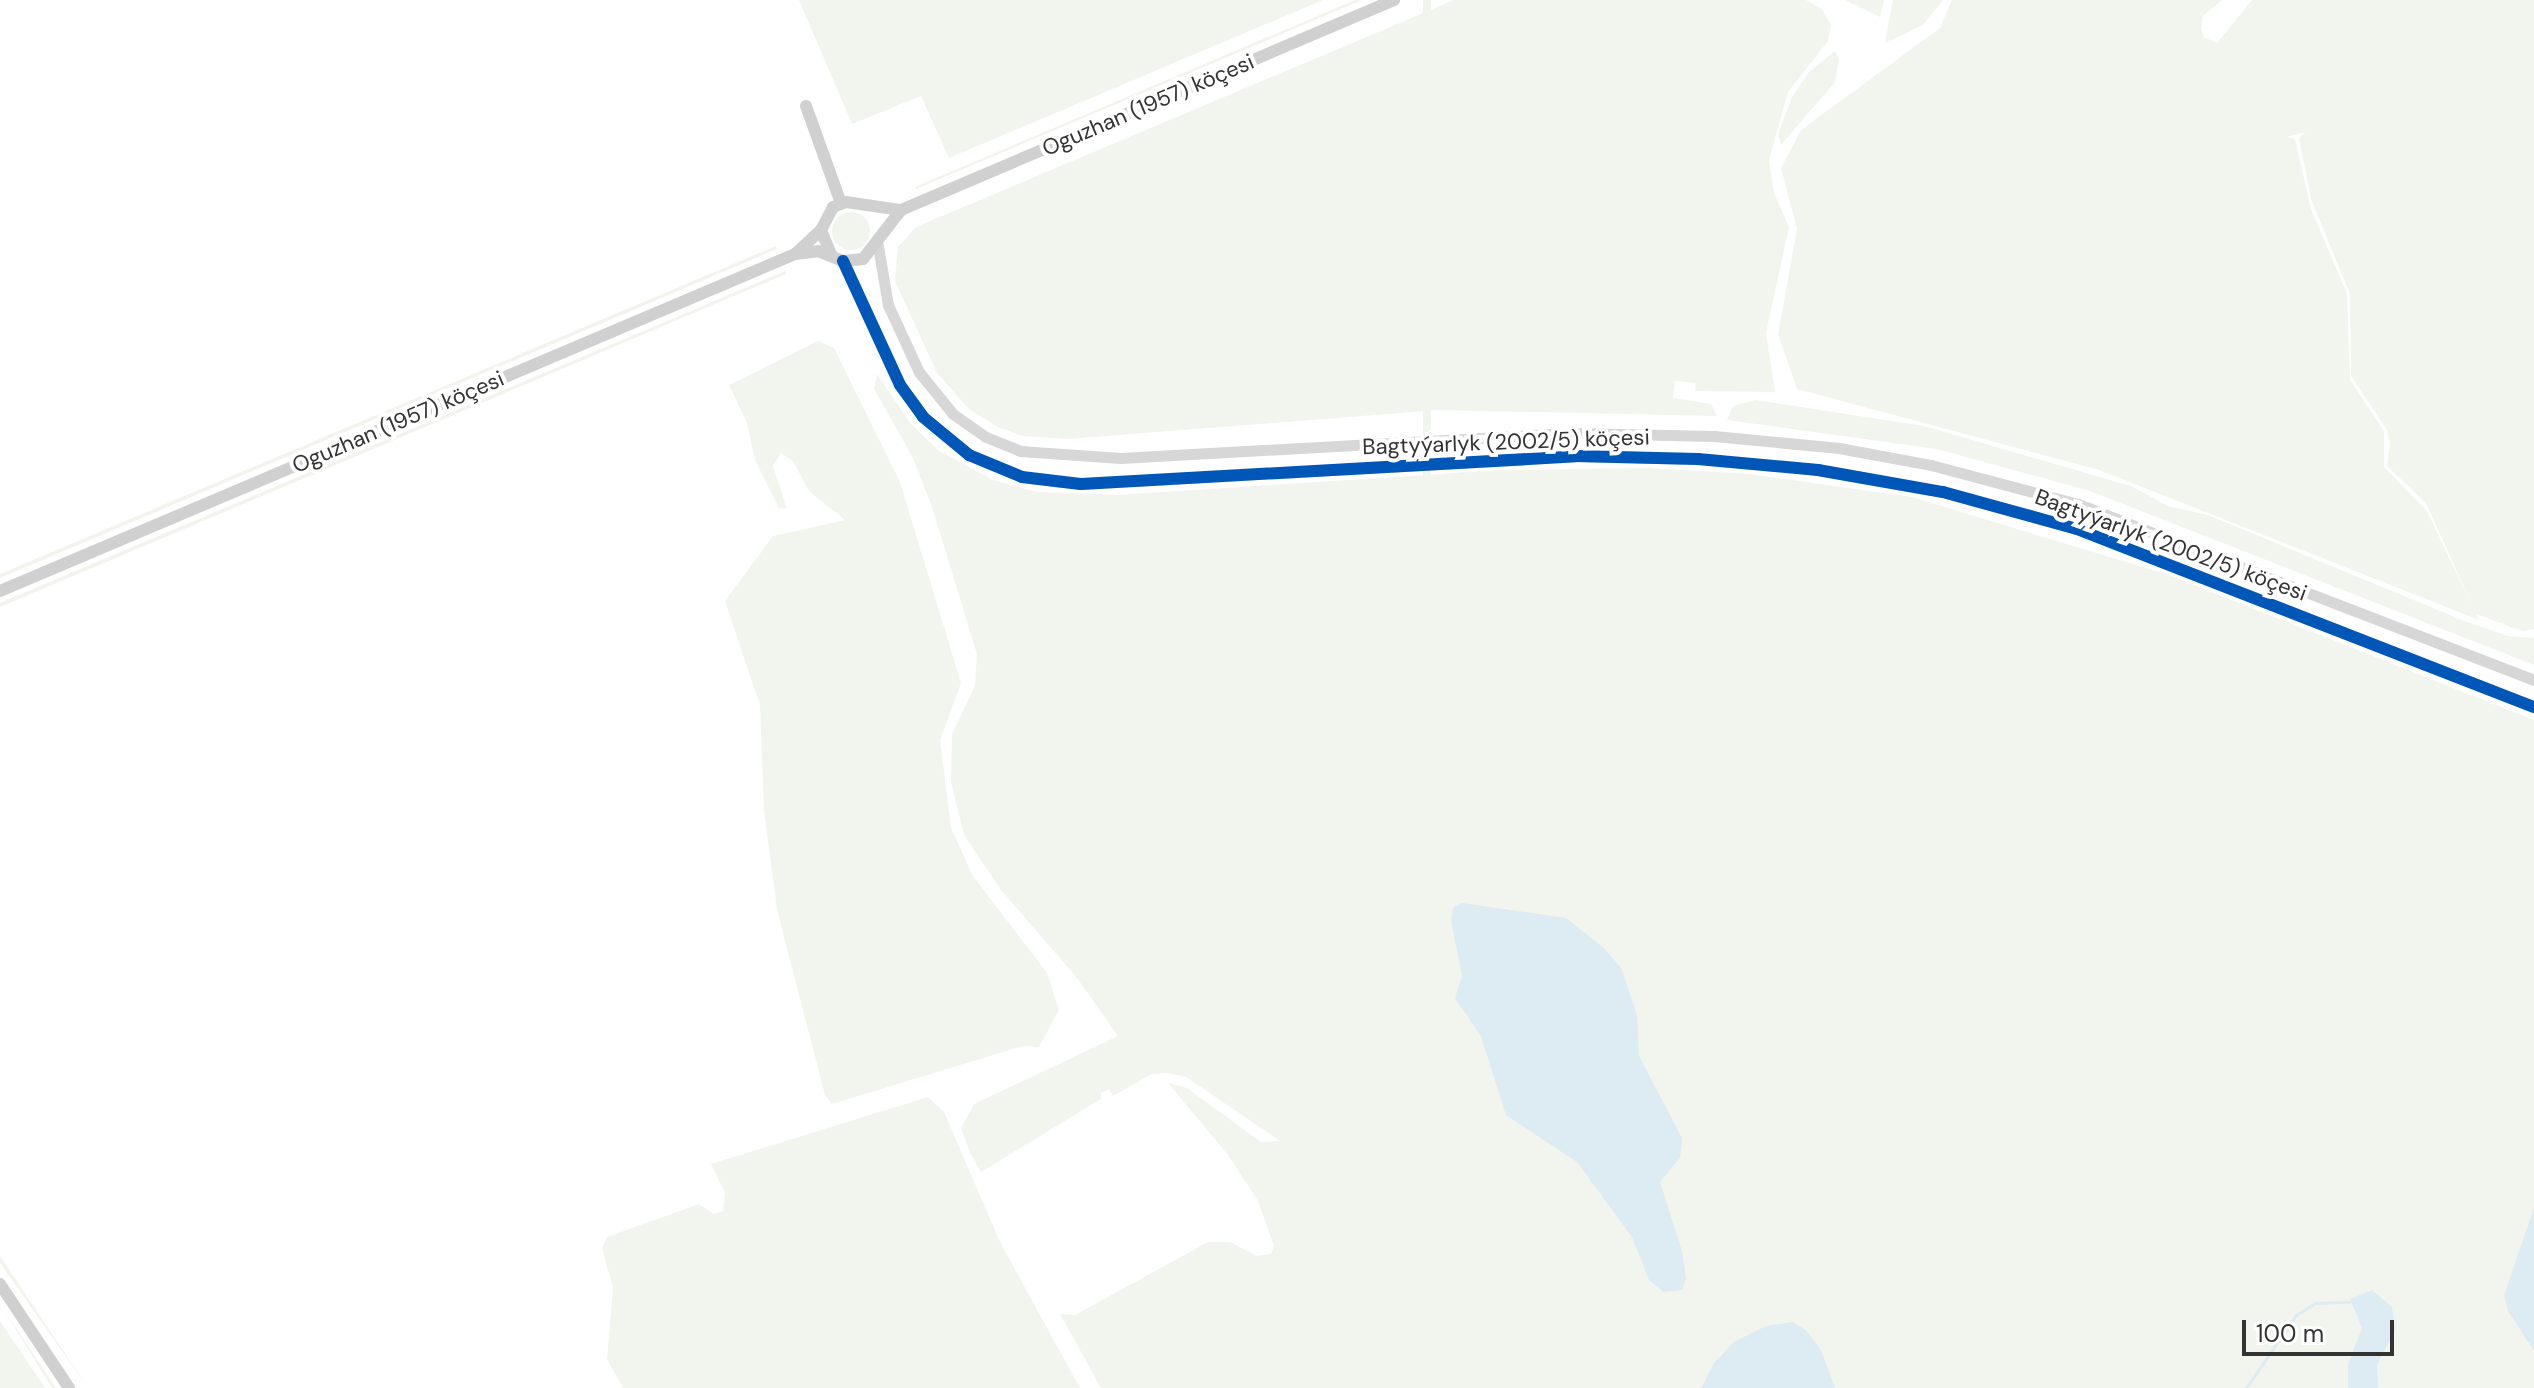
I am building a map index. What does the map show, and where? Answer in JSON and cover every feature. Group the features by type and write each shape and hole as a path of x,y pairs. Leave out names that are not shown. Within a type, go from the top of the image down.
{"main road":[{"name":"Oguzhan (1957) köçesi","path":"795,254 863,259 901,210 1394,0"},
{"path":"806,106 841,203 901,210"},
{"name":"Oguzhan (1957) köçesi","path":"0,591 795,254 821,230 828,212 841,203"},
{"path":"865,205 876,214 880,239"},
{"path":"821,230 837,257"},
{"path":"0,1284 69,1388"}],"street":[{"name":"Bagtyýarlyk (2002/5) köçesi","path":"880,239 888,305 926,382 971,428 1020,451 1121,458 1572,433 1700,435 1839,448 1931,465 2078,504 2534,680"},
{"name":"Bagtyýarlyk (2002/5) köçesi","path":"837,257 900,385 923,417 969,455 1022,477 1121,482 1564,456 1698,459 1818,470 1943,492 2077,529 2534,707"}],"shaded area":[{"path":"799,0 1323,0 949,158 921,96 852,124"},
{"path":"1355,0 1362,0 915,187"},
{"path":"1423,0 1431,0 1431,540 1423,540"},
{"path":"1454,0 1806,0 1822,9 1831,25 1828,41 1788,92 1769,160 1774,193 1789,227 1766,333 1775,392 1695,391 1696,383 1675,381 1673,398 1711,404 1717,416 1438,410 1067,439 1023,436 998,427 969,409 937,373 895,281 898,247 916,227"},
{"path":"1845,0 1884,0 1880,17"},
{"path":"1893,0 1943,0 1923,25 1885,43"},
{"path":"1952,0 2222,0 2203,16 2201,28 2204,37 2217,43 2252,0 2534,0 2534,629 2522,631 2476,614 2479,620 2099,470 1797,389 1778,334 1797,229 1781,168 1801,130 1940,28","holes":["2305,132 2299,138 2311,199 2350,294 2351,376 2387,430 2390,444 2387,466 2426,503 2474,609 2427,511 2384,467 2384,431 2350,380 2347,294 2311,209 2295,139 2287,137"]},
{"path":"1835,51 1839,60 1835,82 1781,145 1778,134 1792,97 1809,72"},
{"path":"851,212 864,218 870,231 864,244 851,250 838,244 832,231 838,218"},
{"path":"776,246 777,249 0,578 0,574"},
{"path":"785,271 786,274 0,607 0,603"},
{"path":"818,341 834,348 900,482 961,683 940,740 951,828 973,876 1047,973 1059,1010 1039,1047 1023,1046 832,1104 825,1095 777,910 764,810 760,705 725,601 773,536 845,520 809,491 793,461 781,453 773,466 787,509 779,508 755,460 747,423 729,385"},
{"path":"877,374 910,423 939,451 993,480 1037,492 1116,495 1502,470 1647,468 1750,474 1912,497 2166,574 2534,720 2534,1388 1101,1388 1060,1314 1075,1315 1208,1242 1230,1242 1257,1256 1271,1254 1274,1246 1258,1201 1228,1155 1168,1083 1187,1088 1261,1142 1280,1141 1186,1077 1168,1073 1152,1074 1113,1096 1109,1089 1101,1093 1101,1099 981,1172 971,1155 961,1128 974,1104 1118,1036 1077,978 1001,890 964,835 951,782 952,734 975,686 977,654 931,504 912,456 874,389"},
{"path":"1755,400 1924,426 2131,486 2168,506 2208,515 2467,622 2508,636 2534,638 2534,665 2090,491 1937,449 1727,420 1733,406"},
{"path":"1462,903 1566,918 1604,948 1622,969 1637,1016 1639,1056 1682,1138 1680,1158 1660,1182 1682,1251 1686,1279 1682,1290 1664,1292 1649,1280 1632,1237 1577,1162 1506,1115 1481,1036 1455,998 1462,976 1451,920 1453,908"},
{"path":"928,1097 944,1112 1000,1242 1080,1388 623,1388 607,1359 613,1288 602,1248 607,1237 699,1204 714,1214 723,1211 725,1193 711,1164"},
{"path":"2534,1208 2534,1351 2508,1311 2504,1295"},
{"path":"0,1256 88,1388 0,1263"},
{"path":"2372,1290 2392,1307 2395,1330 2377,1365 2378,1388 2348,1388 2348,1364 2362,1328 2350,1299"},
{"path":"0,1304 56,1388 52,1388"},
{"path":"0,1321 45,1388 0,1388"},
{"path":"1792,1322 1806,1330 1821,1350 1835,1388 1701,1388 1714,1363 1734,1342 1766,1326"}],"waterway":[{"path":"2246,1388 2296,1315 2315,1303 2349,1302"}],"cycle path":[{"path":"843,261 900,385 923,417 969,455 1022,477 1081,484 1575,456 1698,459 1818,470 1943,492 2077,529 2534,707"}]}
